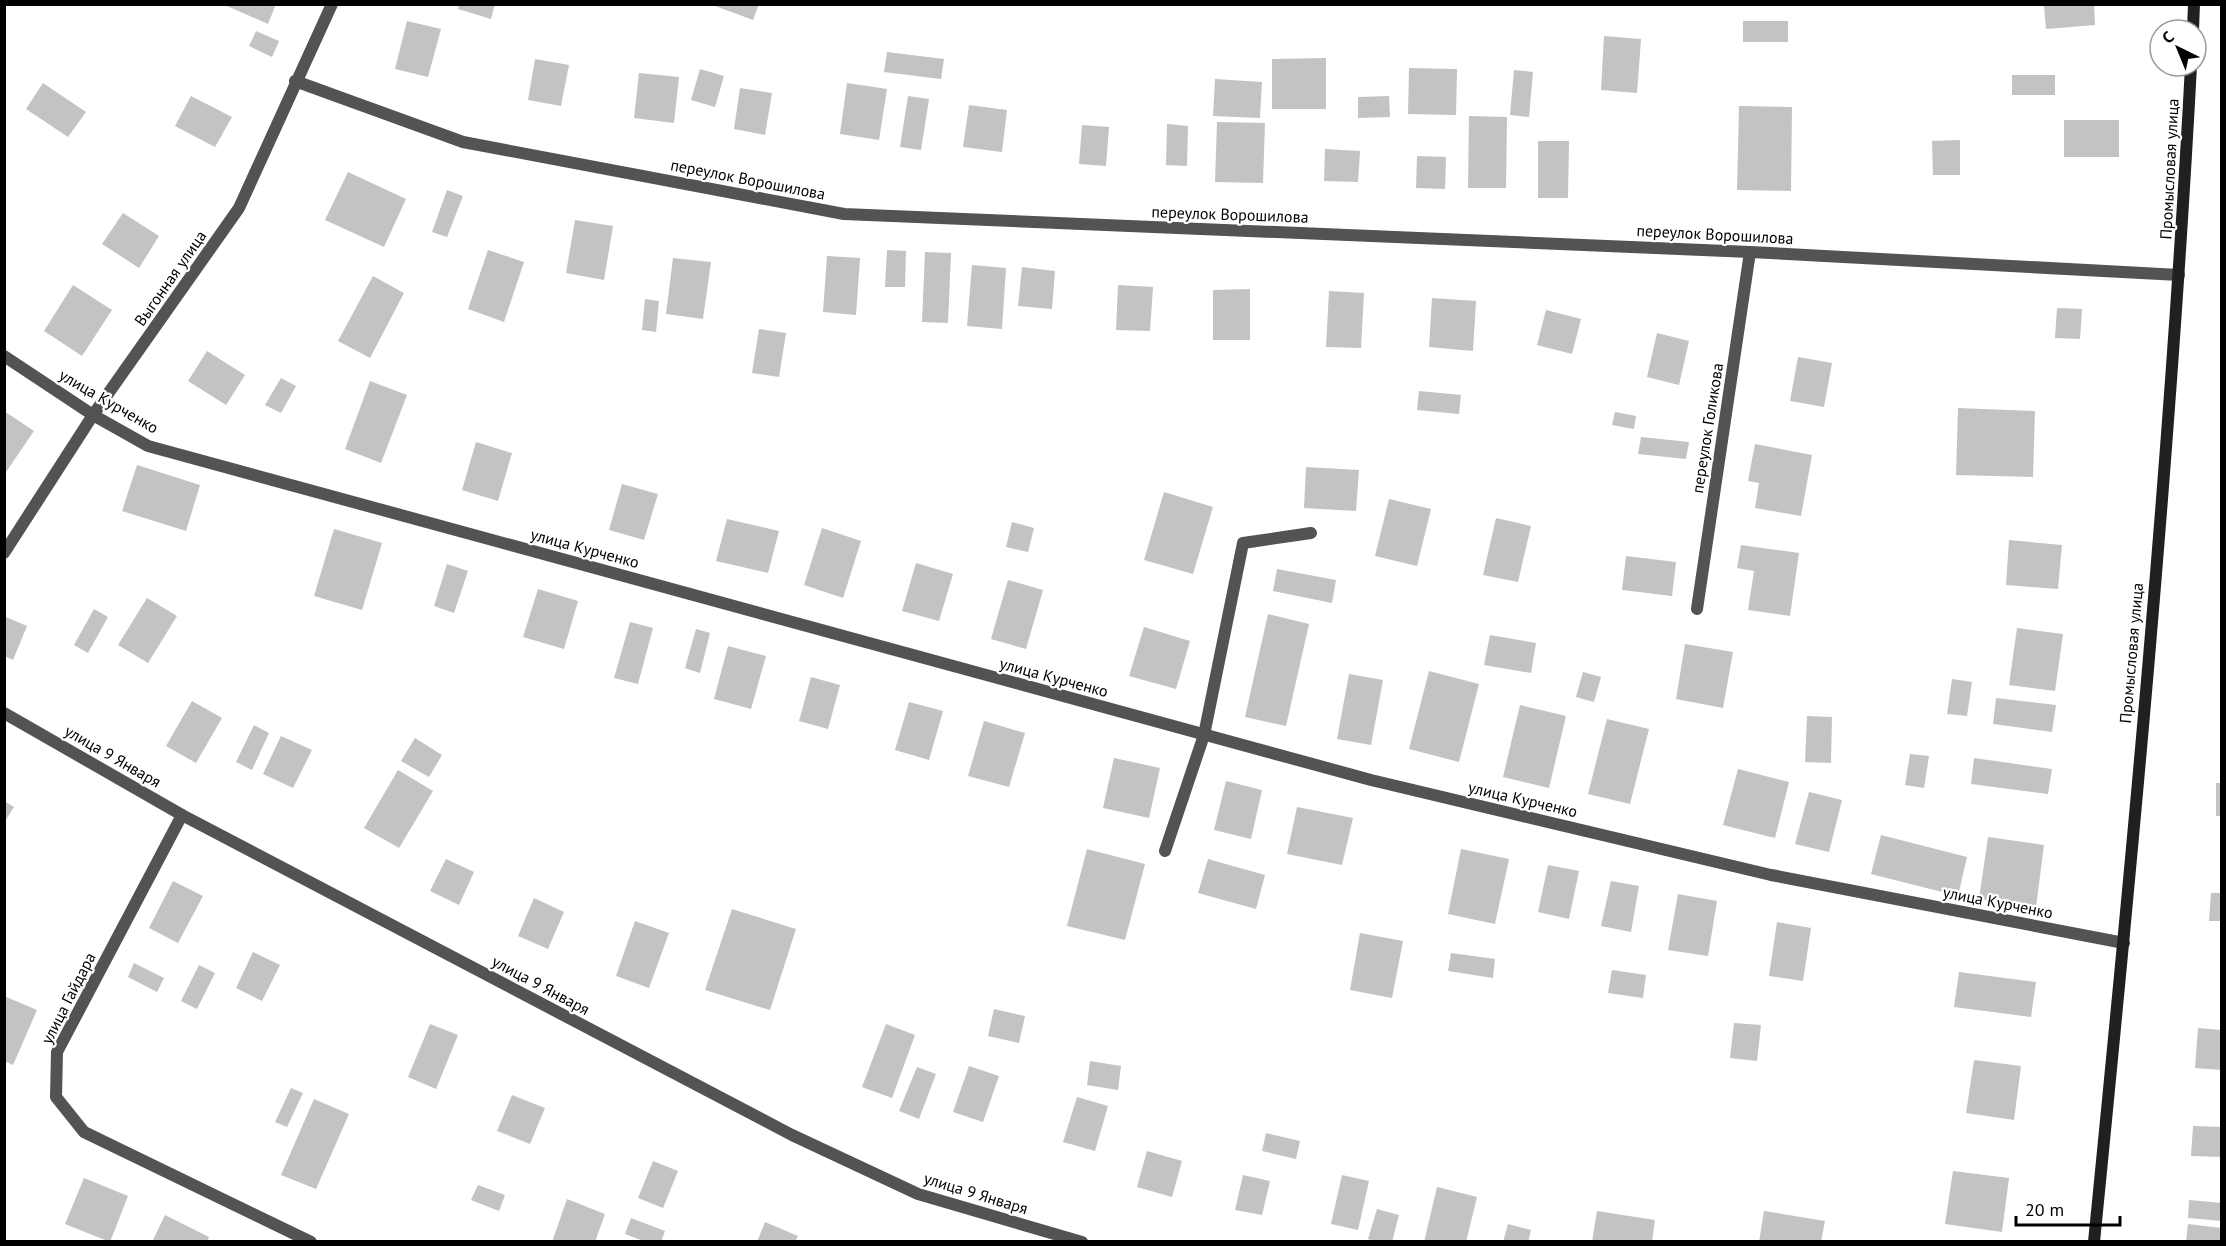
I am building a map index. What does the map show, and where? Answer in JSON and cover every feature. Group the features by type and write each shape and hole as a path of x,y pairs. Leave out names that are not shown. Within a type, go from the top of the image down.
{"street":[{"name":"Выгонная улица","path":"4,553 93,415 239,208 332,4"},
{"name":"Промысловая улица","path":"2094,1242 2124,944 2179,275 2190,78"},
{"name":"переулок Ворошилова","path":"295,81 464,142 844,214 1750,252 2179,275"},
{"name":"переулок Голикова","path":"1696,609 1750,252"},
{"name":"улица Курченко","path":"4,356 93,415 148,446 1371,780 1771,874 2124,944"},
{"path":"1165,851 1204,735 1243,543 1311,533"},
{"name":"улица 9 Января","path":"4,713 182,815 792,1135 918,1194 1082,1242"},
{"name":"улица Гайдара","path":"182,815 57,1052 56,1097 84,1132 311,1242"}],"building":[{"path":"228,4 276,4 268,24 227,6"},
{"path":"459,4 495,4 491,19 458,9"},
{"path":"710,4 759,4 753,20"},
{"path":"2094,4 2095,25 2046,29 2044,6"},
{"path":"407,21 441,29 428,77 395,69"},
{"path":"1743,21 1788,21 1788,42 1743,42"},
{"path":"256,31 279,41 272,57 249,46"},
{"path":"1604,36 1641,39 1637,93 1601,90"},
{"path":"887,52 944,59 941,79 884,72"},
{"path":"1326,58 1326,109 1272,109 1272,59"},
{"path":"535,59 569,65 561,106 528,100"},
{"path":"1409,68 1457,69 1456,115 1408,114"},
{"path":"700,69 724,76 715,107 691,100"},
{"path":"1514,70 1533,72 1529,117 1510,115"},
{"path":"639,73 679,77 674,123 634,118"},
{"path":"2012,75 2055,75 2055,95 2012,95"},
{"path":"1215,79 1262,82 1260,118 1213,116"},
{"path":"43,83 86,112 68,137 26,109"},
{"path":"847,83 887,89 879,140 840,134"},
{"path":"740,88 772,93 765,135 734,129"},
{"path":"191,96 232,117 215,147 175,126"},
{"path":"908,96 929,99 921,150 900,147"},
{"path":"1389,96 1390,117 1358,118 1358,97"},
{"path":"969,105 1007,110 1002,152 963,147"},
{"path":"1739,106 1792,107 1791,191 1737,190"},
{"path":"1469,116 1507,117 1506,188 1468,188"},
{"path":"2064,120 2119,120 2119,157 2064,157"},
{"path":"1217,122 1265,123 1263,183 1215,182"},
{"path":"1167,124 1188,126 1187,166 1166,165"},
{"path":"1082,125 1109,127 1106,166 1079,164"},
{"path":"1960,140 1960,175 1933,175 1932,141"},
{"path":"1538,141 1569,141 1568,198 1538,198"},
{"path":"1325,149 1360,151 1358,182 1324,181"},
{"path":"1417,156 1446,157 1445,189 1416,188"},
{"path":"348,172 406,199 384,247 325,220"},
{"path":"447,190 463,196 447,237 432,232"},
{"path":"123,213 159,236 139,268 102,244"},
{"path":"575,220 613,226 604,280 566,273"},
{"path":"488,250 524,262 504,322 468,309"},
{"path":"887,250 906,251 905,287 885,287"},
{"path":"925,252 951,253 948,323 922,322"},
{"path":"827,256 860,258 856,315 823,312"},
{"path":"673,258 711,262 703,319 666,314"},
{"path":"972,265 1006,268 1002,329 967,326"},
{"path":"1022,267 1055,271 1052,309 1018,306"},
{"path":"373,276 404,293 370,358 338,341"},
{"path":"73,285 112,310 82,356 44,331"},
{"path":"1118,285 1153,287 1150,331 1116,330"},
{"path":"1250,289 1250,340 1213,340 1213,290"},
{"path":"1329,291 1364,293 1361,348 1326,347"},
{"path":"1432,298 1476,301 1473,351 1429,347"},
{"path":"645,299 659,301 656,332 642,330"},
{"path":"2057,308 2082,309 2080,339 2055,338"},
{"path":"1546,310 1581,319 1572,354 1537,345"},
{"path":"759,329 786,333 779,377 752,373"},
{"path":"1657,333 1689,341 1679,385 1647,377"},
{"path":"207,351 245,375 226,405 188,381"},
{"path":"1798,357 1832,363 1824,407 1790,401"},
{"path":"281,378 296,386 281,413 265,405"},
{"path":"370,381 407,395 381,463 345,449"},
{"path":"1419,391 1461,395 1459,414 1417,410"},
{"path":"1958,408 2035,411 2033,477 1956,475"},
{"path":"4,411 34,431 4,475"},
{"path":"1615,412 1636,416 1634,429 1612,425"},
{"path":"1641,437 1689,442 1686,459 1638,454"},
{"path":"476,442 512,453 498,501 462,490"},
{"path":"1755,444 1812,455 1801,516 1755,508 1759,483 1748,481"},
{"path":"137,465 200,485 186,531 122,511"},
{"path":"1306,467 1359,470 1356,511 1304,508"},
{"path":"622,484 658,494 644,540 609,530"},
{"path":"1164,492 1213,507 1193,574 1144,560"},
{"path":"1389,499 1431,509 1417,566 1375,556"},
{"path":"1496,518 1531,526 1518,582 1483,575"},
{"path":"727,519 779,531 768,573 716,561"},
{"path":"1012,522 1034,528 1028,552 1006,547"},
{"path":"822,528 861,541 843,598 804,585"},
{"path":"334,529 382,543 362,610 314,596"},
{"path":"2009,540 2062,545 2058,589 2006,585"},
{"path":"1741,545 1799,553 1790,616 1748,610 1754,571 1737,568"},
{"path":"1626,556 1676,562 1672,596 1622,590"},
{"path":"916,563 953,574 939,621 902,611"},
{"path":"447,564 468,571 454,613 434,606"},
{"path":"1277,569 1336,580 1332,603 1273,591"},
{"path":"1008,580 1043,590 1026,649 991,639"},
{"path":"538,589 578,601 564,649 523,637"},
{"path":"147,598 177,616 148,663 118,645"},
{"path":"94,609 108,617 88,653 74,645"},
{"path":"1268,614 1309,624 1286,726 1245,717"},
{"path":"6,617 27,626 13,660 4,656"},
{"path":"630,622 653,628 638,684 614,678"},
{"path":"1144,627 1190,641 1176,689 1129,676"},
{"path":"2017,628 2063,634 2055,691 2009,685"},
{"path":"696,629 710,633 700,673 685,668"},
{"path":"1490,635 1536,643 1531,673 1484,665"},
{"path":"1685,644 1733,652 1723,708 1676,699"},
{"path":"728,646 766,656 751,709 714,699"},
{"path":"1429,671 1479,684 1459,762 1409,749"},
{"path":"1583,672 1601,677 1594,702 1576,697"},
{"path":"1349,674 1383,680 1371,745 1337,739"},
{"path":"811,677 840,685 828,729 799,721"},
{"path":"1952,679 1972,682 1967,716 1947,714"},
{"path":"1996,698 2056,705 2052,732 1993,724"},
{"path":"192,701 222,718 196,763 166,746"},
{"path":"909,702 943,711 929,760 895,750"},
{"path":"1520,705 1566,716 1549,788 1503,777"},
{"path":"1807,716 1832,717 1831,763 1805,762"},
{"path":"1607,719 1649,729 1630,804 1588,794"},
{"path":"984,721 1025,733 1009,787 968,776"},
{"path":"254,725 269,733 252,770 236,762"},
{"path":"281,736 312,750 293,788 263,774"},
{"path":"415,738 442,755 429,777 401,761"},
{"path":"1910,754 1929,756 1924,788 1905,785"},
{"path":"1114,758 1160,768 1149,818 1103,808"},
{"path":"1974,758 2052,769 2048,794 1971,784"},
{"path":"1738,769 1789,782 1775,838 1723,825"},
{"path":"398,770 433,791 399,848 364,828"},
{"path":"1226,781 1262,790 1251,839 1214,830"},
{"path":"2216,783 2222,783 2222,816 2216,816"},
{"path":"1809,792 1842,800 1829,852 1795,844"},
{"path":"4,801 14,807 4,823"},
{"path":"1297,807 1353,818 1342,865 1287,854"},
{"path":"1881,835 1967,857 1958,896 1871,874"},
{"path":"1988,837 2044,845 2036,907 1979,899"},
{"path":"1087,849 1145,864 1125,940 1067,926"},
{"path":"1461,849 1509,859 1495,924 1448,914"},
{"path":"446,859 474,872 459,905 430,891"},
{"path":"1208,859 1265,875 1256,909 1198,893"},
{"path":"1548,865 1579,871 1569,919 1538,912"},
{"path":"173,881 203,896 178,943 149,928"},
{"path":"1611,881 1639,886 1631,932 1601,926"},
{"path":"2211,893 2222,893 2222,921 2209,921"},
{"path":"1678,894 1717,901 1708,956 1668,950"},
{"path":"534,898 564,912 548,949 518,936"},
{"path":"732,909 796,929 770,1010 705,990"},
{"path":"635,921 669,933 649,988 616,976"},
{"path":"1777,922 1811,928 1803,981 1769,976"},
{"path":"1360,933 1403,941 1392,998 1350,990"},
{"path":"253,952 280,965 262,1001 236,988"},
{"path":"1451,953 1495,959 1493,978 1448,971"},
{"path":"134,963 164,978 157,992 128,977"},
{"path":"199,965 215,973 197,1009 181,1001"},
{"path":"1612,970 1646,975 1643,998 1608,993"},
{"path":"1959,972 2036,982 2031,1017 1954,1007"},
{"path":"4,996 37,1010 13,1065 4,1061"},
{"path":"994,1009 1025,1016 1019,1043 988,1036"},
{"path":"1734,1023 1761,1025 1757,1061 1730,1058"},
{"path":"430,1024 458,1035 436,1089 408,1077"},
{"path":"886,1024 915,1035 892,1098 862,1087"},
{"path":"2198,1028 2222,1030 2222,1070 2195,1068"},
{"path":"1974,1060 2021,1066 2014,1120 1966,1113"},
{"path":"1090,1061 1121,1066 1118,1090 1087,1085"},
{"path":"969,1066 999,1076 983,1122 953,1112"},
{"path":"917,1067 936,1074 919,1119 899,1111"},
{"path":"291,1088 303,1093 287,1127 275,1122"},
{"path":"512,1095 545,1108 530,1144 497,1131"},
{"path":"1077,1097 1108,1106 1095,1151 1063,1142"},
{"path":"314,1099 349,1114 316,1189 281,1175"},
{"path":"2193,1126 2222,1127 2222,1157 2191,1156"},
{"path":"1266,1133 1300,1141 1296,1159 1262,1151"},
{"path":"1147,1151 1182,1161 1172,1197 1137,1187"},
{"path":"653,1161 678,1171 663,1208 638,1198"},
{"path":"1953,1171 2009,1178 2002,1232 1945,1224"},
{"path":"1243,1175 1270,1181 1262,1215 1235,1210"},
{"path":"1342,1175 1369,1181 1358,1230 1331,1224"},
{"path":"84,1178 128,1196 110,1242 65,1224"},
{"path":"478,1185 505,1195 499,1211 471,1200"},
{"path":"1437,1187 1477,1197 1466,1242 1424,1242"},
{"path":"567,1199 605,1214 595,1242 552,1242"},
{"path":"2189,1200 2222,1203 2222,1221 2188,1218"},
{"path":"1377,1209 1399,1215 1392,1242 1376,1242 1368,1239"},
{"path":"1597,1211 1655,1220 1652,1242 1592,1242"},
{"path":"1764,1211 1825,1221 1821,1242 1759,1242"},
{"path":"165,1215 209,1237 207,1242 152,1242"},
{"path":"631,1218 665,1231 661,1242 646,1242 625,1234"},
{"path":"765,1222 798,1236 795,1242 757,1242"},
{"path":"1508,1224 1531,1230 1528,1242 1503,1242"},
{"path":"2188,1224 2222,1228 2222,1242 2186,1242"}]}
